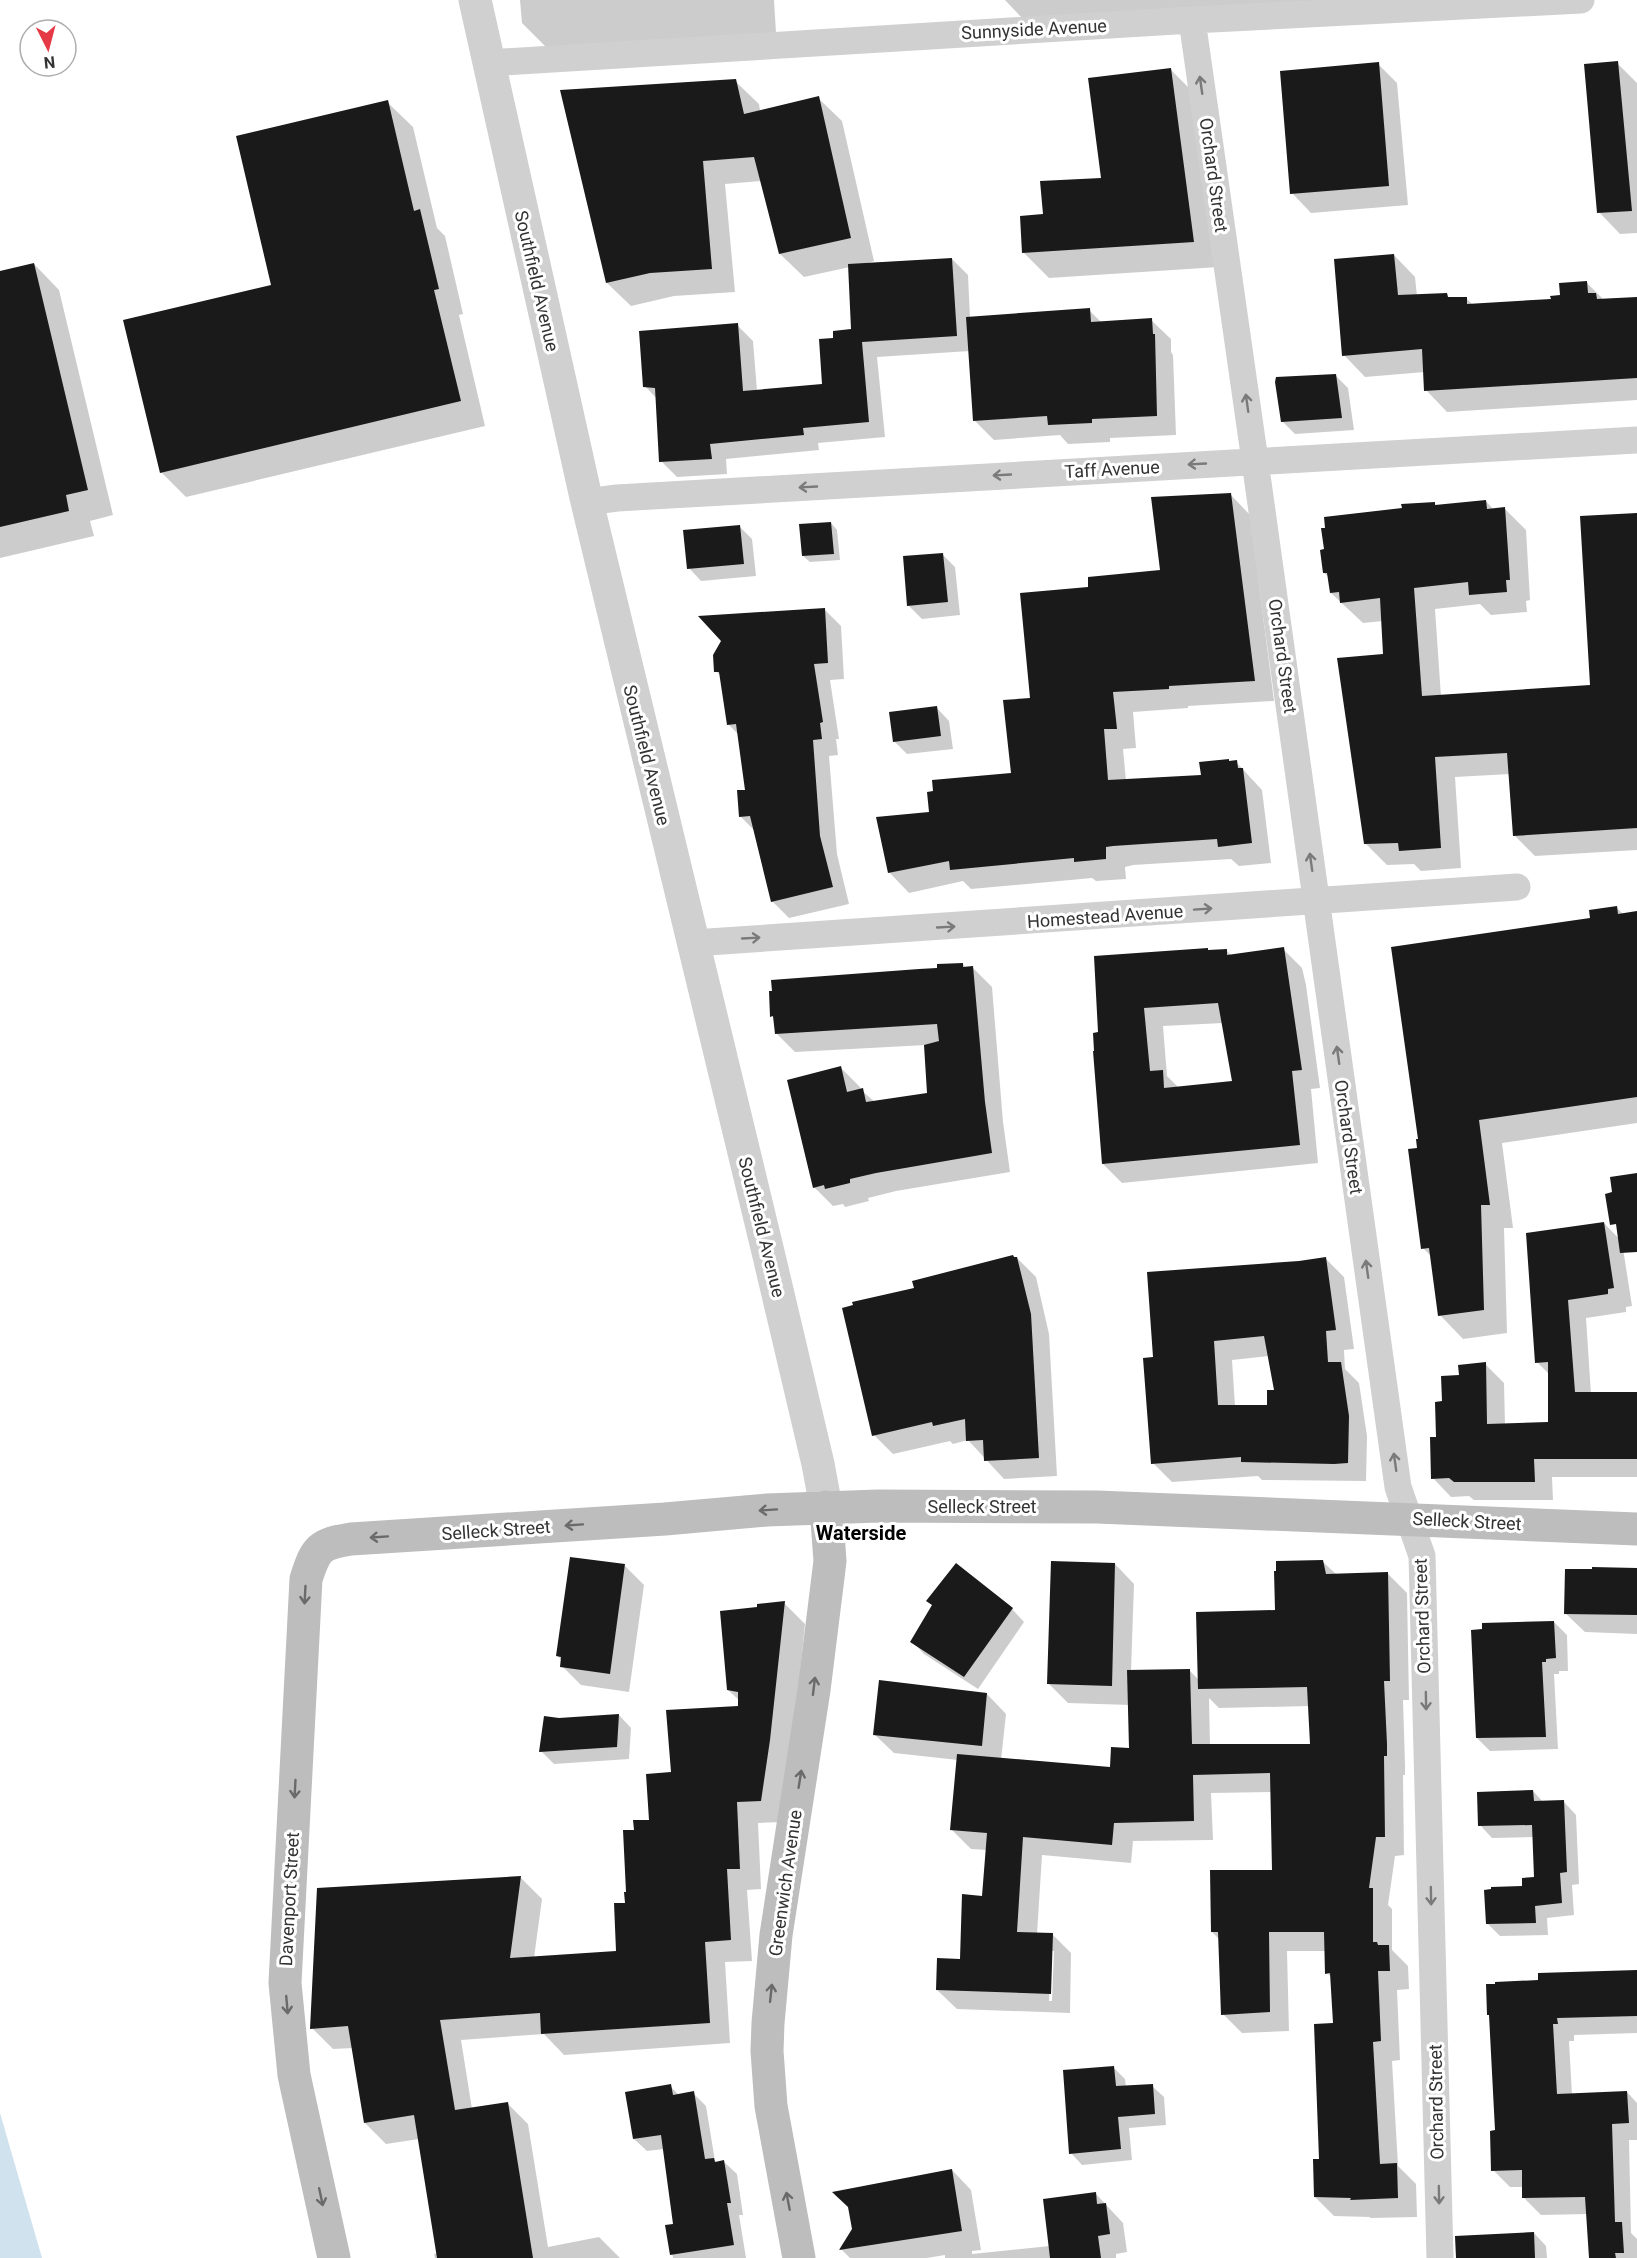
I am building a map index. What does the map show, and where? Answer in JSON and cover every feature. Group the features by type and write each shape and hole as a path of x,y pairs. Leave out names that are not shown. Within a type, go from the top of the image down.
{"main road":[{"name":"Selleck Street","path":"327,1543 351,1539 826,1507 1097,1507 1637,1529"},
{"name":"Greenwich Avenue","path":"799,2258 771,2106 767,2051 768,2023 776,1935 814,1690 830,1561 826,1507"},
{"name":"Davenport Street","path":"327,1543 313,1557 306,1579 285,1983 294,2075 334,2258"}],"street":[{"name":"Southfield Avenue","path":"475,0 487,63 587,502 813,1441 826,1507"},
{"name":"Sunnyside Avenue","path":"487,63 1192,20 1581,0"},
{"name":"Orchard Street","path":"1192,20 1256,460 1398,1486 1422,1556 1440,2258"},
{"name":"Taff Avenue","path":"587,502 629,497 1637,440"},
{"name":"Homestead Avenue","path":"693,943 1517,887"}],"water":[{"path":"0,2113 42,2258 0,2258"}],"building":[{"path":"1618,61 1632,211 1597,213 1584,64"},
{"path":"1379,62 1389,186 1290,194 1280,71"},
{"path":"1171,68 1194,242 1022,253 1020,216 1043,214 1040,181 1101,178 1088,78"},
{"path":"736,79 744,114 819,96 851,238 779,254 754,157 703,161 712,269 650,273 606,283 560,90"},
{"path":"388,100 414,211 420,209 439,289 434,290 461,401 160,473 123,320 271,285 236,136"},
{"path":"1394,254 1398,295 1447,293 1448,297 1467,297 1467,304 1551,299 1550,296 1560,295 1559,283 1587,281 1588,293 1596,293 1597,299 1637,297 1637,378 1424,391 1422,349 1342,356 1334,259"},
{"path":"952,258 957,336 862,342 869,422 803,428 804,435 710,444 712,459 659,462 655,388 643,387 639,331 738,323 743,391 822,384 819,339 833,338 833,331 851,329 848,264"},
{"path":"34,263 88,490 66,495 69,511 0,527 0,271"},
{"path":"1090,308 1091,322 1152,318 1153,334 1155,334 1157,416 1092,419 1092,423 1048,425 1047,416 973,421 966,317"},
{"path":"1336,374 1342,418 1281,422 1276,377"},
{"path":"1231,493 1255,681 1113,692 1117,729 1104,729 1108,780 1201,775 1199,762 1237,760 1238,768 1243,768 1252,843 1218,847 1217,839 1113,846 1106,847 1106,859 1074,862 1074,858 950,870 949,861 888,873 876,817 929,812 927,792 933,791 932,780 1011,773 1003,700 1030,698 1020,593 1088,587 1088,577 1160,570 1151,497"},
{"path":"1486,500 1487,509 1505,507 1510,580 1506,580 1507,592 1469,595 1468,582 1414,588 1422,696 1590,685 1580,516 1637,513 1637,828 1513,836 1507,753 1435,757 1441,848 1399,851 1398,843 1364,844 1337,658 1383,654 1380,598 1340,603 1339,592 1330,593 1327,573 1323,573 1320,550 1324,549 1321,528 1325,528 1324,517 1402,508 1401,504 1435,502 1435,505"},
{"path":"831,522 834,554 802,556 799,524"},
{"path":"740,525 744,564 687,569 683,530"},
{"path":"943,553 948,602 907,606 903,556"},
{"path":"825,608 828,663 814,664 823,722 820,723 822,739 813,740 820,836 833,887 771,902 750,816 739,817 737,790 745,790 736,724 727,725 719,672 714,672 713,655 721,641 698,616"},
{"path":"937,706 941,736 893,742 889,712"},
{"path":"1617,906 1618,914 1637,911 1637,1097 1479,1120 1490,1205 1481,1205 1484,1310 1438,1316 1429,1248 1421,1249 1408,1149 1417,1148 1416,1139 1418,1139 1391,947 1590,918 1589,910"},
{"path":"1284,947 1302,1070 1292,1071 1300,1145 1102,1164 1093,1051 1093,1033 1098,1032 1094,956 1208,948 1208,950 1227,949 1227,955","holes":["1218,1003 1232,1081 1164,1088 1163,1070 1150,1071 1144,1008"]},
{"path":"963,963 963,967 973,966 985,1102 992,1153 876,1173 850,1179 850,1183 825,1189 824,1185 813,1188 787,1080 841,1066 847,1092 863,1088 866,1102 927,1093 924,1045 939,1041 937,1024 775,1034 773,1016 770,1017 771,980 937,968 937,964"},
{"path":"1637,1173 1637,1252 1620,1253 1616,1224 1610,1225 1605,1194 1612,1192 1610,1177"},
{"path":"1604,1222 1614,1288 1608,1289 1608,1294 1568,1300 1575,1392 1637,1392 1637,1459 1534,1459 1535,1482 1454,1482 1449,1478 1431,1479 1430,1437 1436,1437 1435,1402 1442,1401 1441,1376 1459,1375 1458,1365 1486,1362 1487,1424 1548,1422 1548,1362 1535,1363 1526,1233"},
{"path":"1013,1255 1017,1257 1031,1314 1039,1458 984,1461 983,1440 966,1441 965,1419 933,1426 932,1422 872,1436 842,1308 853,1305 852,1302 914,1288 912,1281"},
{"path":"1326,1257 1336,1330 1326,1331 1328,1362 1341,1362 1349,1416 1348,1463 1241,1462 1241,1457 1151,1464 1143,1358 1153,1357 1147,1272","holes":["1264,1336 1274,1390 1267,1390 1267,1405 1218,1405 1214,1341"]},
{"path":"570,1557 625,1564 610,1674 560,1667 561,1657 556,1656"},
{"path":"1323,1560 1326,1574 1388,1572 1390,1681 1384,1681 1387,1744 1387,1756 1384,1756 1385,1837 1376,1837 1369,1888 1373,1888 1373,1942 1377,1942 1378,1945 1389,1945 1390,1971 1378,1971 1381,2041 1373,2042 1380,2164 1397,2163 1398,2198 1350,2200 1351,2198 1314,2197 1313,2159 1319,2159 1314,2024 1333,2023 1330,1973 1325,1974 1324,1932 1269,1932 1270,2012 1221,2015 1218,1932 1211,1932 1210,1870 1272,1870 1270,1773 1193,1775 1194,1821 1114,1823 1112,1845 1023,1837 1017,1932 1053,1933 1051,1994 936,1990 937,1958 960,1959 962,1894 982,1896 987,1833 950,1830 957,1754 1110,1767 1111,1747 1129,1748 1127,1670 1190,1669 1192,1744 1310,1744 1307,1687 1198,1689 1196,1612 1275,1610 1276,1561"},
{"path":"1051,1561 1115,1563 1112,1686 1047,1684"},
{"path":"956,1563 1013,1608 964,1677 910,1642 932,1605 926,1601"},
{"path":"1592,1567 1637,1568 1637,1615 1564,1614 1565,1569 1592,1569"},
{"path":"785,1601 761,1801 737,1802 740,1869 727,1869 731,1940 705,1942 710,2023 541,2034 540,2013 440,2020 455,2110 508,2102 533,2258 437,2258 414,2115 364,2123 348,2026 310,2029 317,1888 521,1876 510,1958 616,1951 614,1903 625,1903 624,1892 626,1892 623,1830 634,1830 633,1820 649,1820 646,1774 671,1772 666,1710 738,1706 738,1692 727,1690 720,1611"},
{"path":"1554,1621 1556,1658 1542,1662 1546,1737 1476,1738 1471,1630 1482,1629 1482,1623"},
{"path":"879,1680 987,1693 982,1746 873,1735"},
{"path":"619,1714 617,1747 539,1752 544,1716 559,1718"},
{"path":"1533,1790 1534,1801 1564,1800 1567,1872 1560,1873 1562,1903 1535,1906 1536,1923 1486,1924 1484,1890 1491,1889 1491,1887 1522,1886 1522,1878 1534,1877 1532,1825 1478,1826 1477,1792"},
{"path":"1637,1970 1637,2016 1557,2018 1558,2024 1553,2024 1557,2094 1627,2091 1629,2123 1612,2124 1615,2222 1622,2222 1624,2253 1615,2253 1616,2258 1589,2258 1585,2197 1522,2198 1522,2170 1491,2171 1490,2131 1495,2130 1486,1984 1538,1980 1538,1973"},
{"path":"1114,2066 1116,2086 1153,2084 1155,2114 1118,2117 1121,2149 1069,2154 1063,2070"},
{"path":"671,2084 673,2095 694,2091 705,2159 714,2158 715,2162 724,2160 731,2203 727,2203 734,2245 670,2255 665,2225 673,2224 661,2135 633,2139 625,2092"},
{"path":"952,2169 962,2231 839,2250 852,2229 848,2207 832,2192"},
{"path":"1096,2192 1097,2204 1106,2203 1110,2234 1098,2236 1101,2258 1050,2258 1043,2199"},
{"path":"1534,2232 1535,2258 1456,2258 1455,2236"}],"district":[{"name":"Waterside","path":"861,1533"}]}
